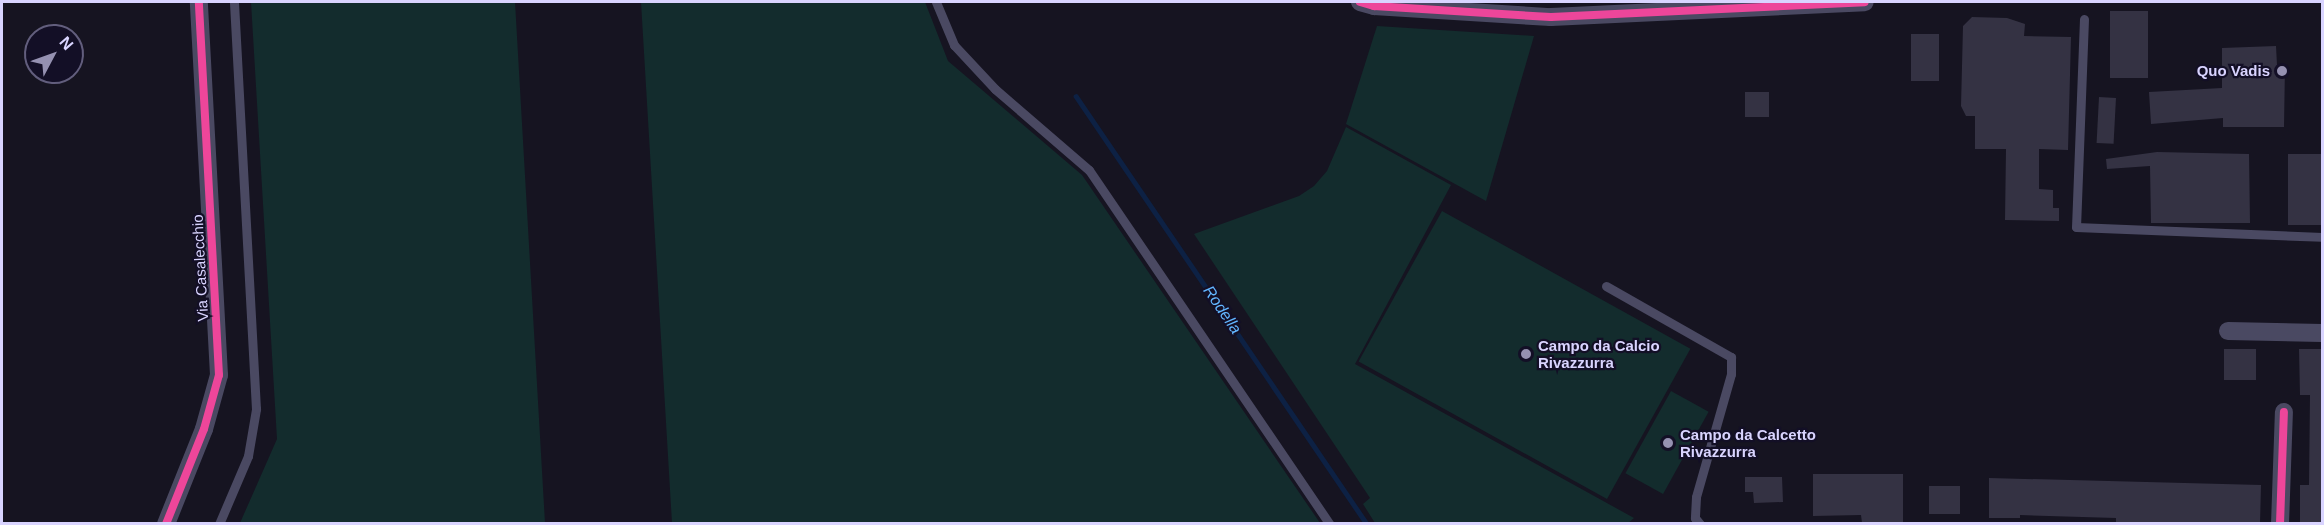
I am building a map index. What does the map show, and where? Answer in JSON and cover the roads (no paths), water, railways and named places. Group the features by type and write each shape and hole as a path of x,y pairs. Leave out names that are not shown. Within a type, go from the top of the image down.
{"street":[{"name":"Via Casalecchio","path":"166,524 204,429 219,375 199,2"},
{"path":"1370,3 1551,17 1865,2"},
{"path":"2228,331 2322,333"},
{"path":"2280,524 2284,412"}],"lane":[{"path":"219,524 248,456 256,409 234,2"},
{"path":"936,2 954,45 995,89 1089,170 1330,524"},
{"path":"2084,19 2076,227 2322,237"},
{"path":"1606,286 1731,357 1731,374 1696,497 1695,518 1700,524"}],"waterway":[{"name":"Rodella","path":"1076,96 1367,524"}],"place":[{"name":"Quo Vadis","path":"2282,71"},
{"name":"Campo da Calcio Rivazzurra","path":"1526,354"},
{"name":"Campo da Calcetto Rivazzurra","path":"1668,443"}]}
